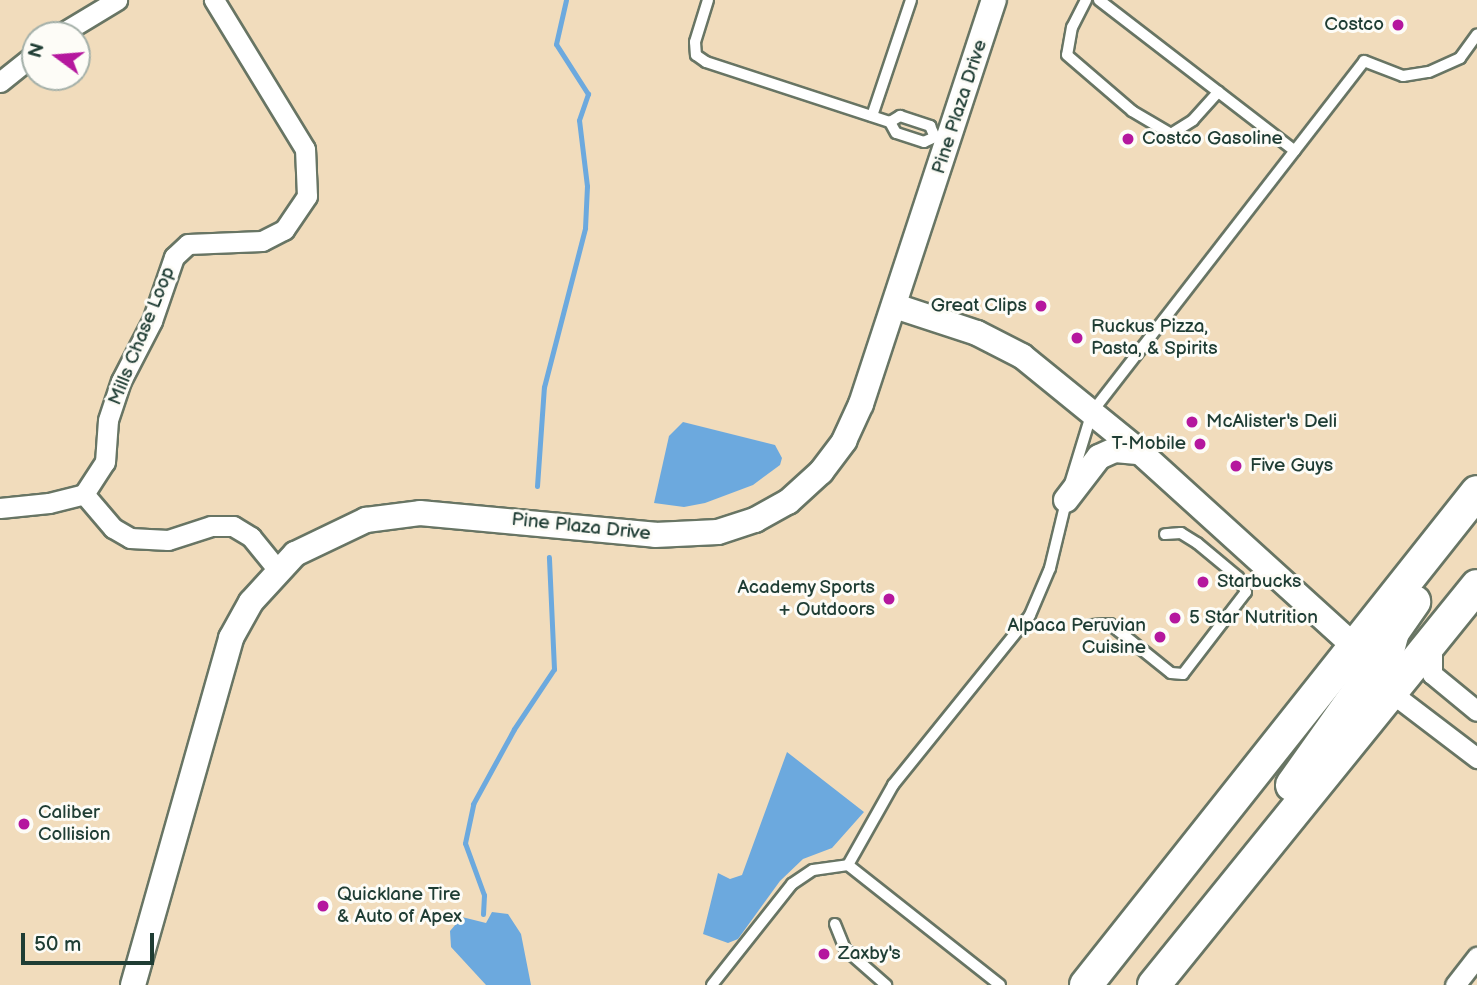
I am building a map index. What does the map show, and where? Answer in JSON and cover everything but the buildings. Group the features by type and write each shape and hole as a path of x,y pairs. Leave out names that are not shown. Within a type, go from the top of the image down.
{"highway":[{"path":"1086,985 1356,648 1477,492"},
{"path":"1393,694 1387,654 1393,632 1477,517"},
{"path":"1154,985 1393,694 1477,586"},
{"path":"1183,949 1263,824 1352,705 1367,672 1356,648"}],"street":[{"path":"82,21 117,0"},
{"name":"Mills Chase Loop","path":"84,494 105,462 108,420 121,381 152,321 174,257 188,244 262,241 284,230 307,196 305,149 214,0"},
{"name":"Pine Plaza Drive","path":"133,985 231,638 251,602 277,569 338,530 392,515 448,514 665,536 718,532 755,520 788,502 821,472 844,441 895,306 942,139 994,0"},
{"path":"0,82 21,65"},
{"path":"895,306 1012,350 1140,452 1356,648"},
{"path":"1066,500 1099,457 1115,450 1140,452"},
{"path":"0,508 49,503 84,494 113,528 130,538 168,540 211,526 233,526 251,537 277,569"},
{"path":"1433,643 1432,674 1477,711"},
{"path":"1393,694 1477,758"},
{"path":"1455,985 1477,957"}],"lane":[{"path":"708,0 695,42 696,55 706,62 890,122 896,133 924,142 942,139"},
{"path":"873,116 911,0"},
{"path":"1086,0 1072,27 1067,55 1132,111 1171,134 1193,120 1218,92"},
{"path":"1099,0 1295,150"},
{"path":"848,865 893,785 1030,615 1050,568 1066,500 1092,412 1364,61 1404,76 1429,72 1460,58 1477,35"},
{"path":"890,122 900,116 930,126 942,139"},
{"path":"1093,625 1110,624 1171,673 1183,674 1246,592 1238,577 1197,543 1181,533 1165,534"},
{"path":"712,985 792,884 813,870 848,865 1000,985"},
{"path":"835,924 845,949 887,985"}],"water":[{"path":"683,422 775,445 782,458 780,465 753,485 705,503 684,507 654,503 669,436"},
{"path":"787,752 864,812 832,848 803,859 780,881 738,939 728,943 703,934 718,873 730,879 742,875"},
{"path":"492,912 508,914 521,934 531,985 486,985 451,947 450,931 462,917 486,923"}],"waterway":[{"path":"537,486 544,387 585,228 587,186 579,120 588,94 556,44 566,0"},
{"path":"483,914 484,895 465,843 473,804 514,729 554,669 549,557"}],"place":[{"name":"Costco","path":"1398,25"},
{"name":"Costco Gasoline","path":"1128,139"},
{"name":"Great Clips","path":"1041,306"},
{"name":"Ruckus Pizza, Pasta, & Spirits","path":"1077,338"},
{"name":"McAlister's Deli","path":"1192,422"},
{"name":"T-Mobile","path":"1200,444"},
{"name":"Five Guys","path":"1236,466"},
{"name":"Starbucks","path":"1203,582"},
{"name":"Academy Sports + Outdoors","path":"889,599"},
{"name":"5 Star Nutrition","path":"1175,618"},
{"name":"Alpaca Peruvian Cuisine","path":"1160,637"},
{"name":"Caliber Collision","path":"24,824"},
{"name":"Quicklane Tire & Auto of Apex","path":"323,906"},
{"name":"Zaxby's","path":"824,954"}]}
